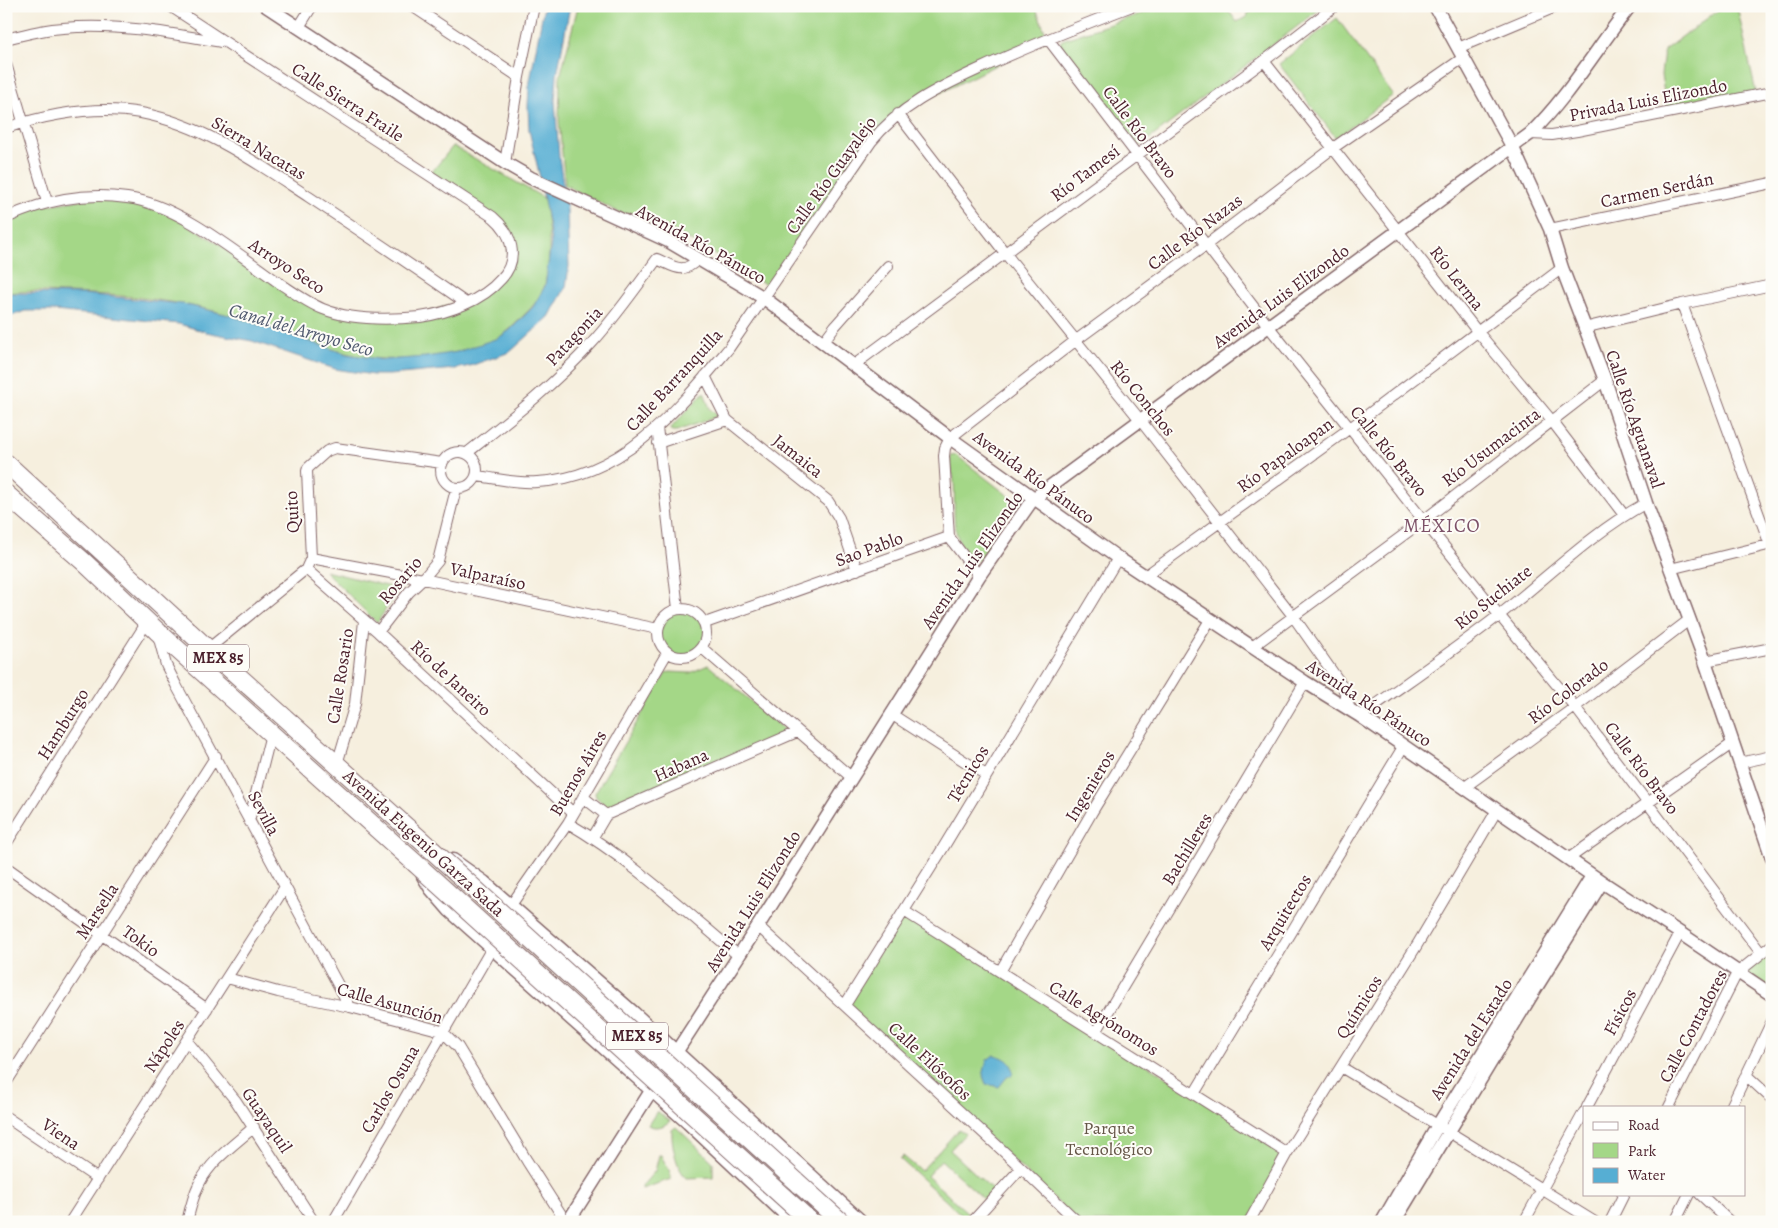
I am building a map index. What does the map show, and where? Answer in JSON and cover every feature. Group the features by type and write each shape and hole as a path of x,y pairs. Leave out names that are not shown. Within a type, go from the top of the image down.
{"highway":[{"name":"Avenida Eugenio Garza Sada","path":"6,463 208,649 841,1222"},
{"name":"Avenida Eugenio Garza Sada","path":"6,494 84,562 152,627 414,861 811,1222"}],"street":[{"name":"Calle Sierra Fraile","path":"170,6 446,185 494,217 505,229"},
{"name":"Avenida Río Pánuco","path":"266,6 531,178 668,242 764,298 1033,499 1118,558 1210,620 1355,713 1597,879 1772,995"},
{"path":"299,27 312,6"},
{"path":"412,6 519,77"},
{"path":"505,162 519,77 534,6"},
{"name":"Calle Río Guayalejo","path":"764,298 871,142 884,126 898,114 957,79 1017,51 1132,6"},
{"name":"Río Tamesí","path":"854,365 1264,61 1335,6"},
{"name":"Calle Río Aguanaval","path":"1434,6 1513,148 1550,229 1562,268 1604,380 1646,503 1705,661 1772,858"},
{"name":"Calle Río Nazas","path":"950,438 1075,341 1206,245 1460,53 1558,6"},
{"name":"Avenida Luis Elizondo","path":"567,1222 739,956 979,576 1033,499 1269,328 1530,134 1551,114 1630,6"},
{"path":"6,39 29,33 63,28 118,28 154,31 227,43"},
{"name":"Calle Río Bravo","path":"1048,39 1269,328 1575,707 1762,953"},
{"name":"Río Lerma","path":"1264,61 1477,331 1552,421 1624,515"},
{"path":"6,64 47,202"},
{"name":"Privada Luis Elizondo","path":"1530,134 1552,135 1577,131 1772,92"},
{"name":"Sierra Nacatas","path":"6,128 53,115 106,110 140,113 170,120 200,131 258,164 379,243 466,303"},
{"name":"Río Conchos","path":"898,114 1293,616 1343,687 1355,713"},
{"name":"Carmen Serdán","path":"1550,229 1772,183"},
{"name":"Arroyo Seco","path":"6,218 47,202 70,197 128,198 160,207 204,231 294,293 323,309 346,315 376,319 402,319 431,315 466,303 489,290 501,280 510,267 512,250 505,229"},
{"name":"Patagonia","path":"467,453 551,384 591,345 657,259 671,266 685,269 698,259"},
{"path":"823,342 888,266"},
{"name":"Río Papaloapan","path":"1145,576 1350,428 1562,268"},
{"path":"1584,328 1682,304 1772,285"},
{"name":"Calle Barranquilla","path":"476,476 535,483 554,481 589,471 631,450 657,427 705,376 729,348 764,298"},
{"path":"1670,569 1771,545 1682,304"},
{"name":"Jamaica","path":"705,376 727,420 828,501 839,518 857,570"},
{"name":"Río Usumacinta","path":"1252,647 1424,520 1604,380"},
{"path":"658,443 727,420"},
{"path":"657,427 678,609"},
{"path":"950,438 945,448 944,456 949,537 979,576"},
{"name":"Quito","path":"208,649 306,569 311,558 307,471 327,451 335,448 442,463"},
{"path":"457,452 467,453 474,459 477,467 476,476 471,483 456,489 444,482 440,469 448,455 457,452"},
{"name":"Rosario","path":"378,632 409,592 435,565 440,556 456,489"},
{"name":"Río Suchiate","path":"1355,713 1499,615 1555,568 1624,515 1646,503"},
{"name":"Sao Pablo","path":"705,623 949,537"},
{"name":"Valparaíso","path":"311,558 423,579 658,629"},
{"name":"Técnicos","path":"845,1005 1118,558"},
{"name":"Río de Janeiro","path":"306,569 378,632 570,818 592,837 627,862 739,956"},
{"path":"678,609 689,610 698,614 705,623 707,631 706,640 702,648 692,655 676,657 668,653 661,646 658,638 658,629 662,620 669,613 678,609"},
{"name":"Ingenieros","path":"1001,970 1092,812 1210,620"},
{"name":"Río Colorado","path":"1465,787 1575,707 1689,620"},
{"name":"Calle Rosario","path":"337,764 355,704 364,621"},
{"name":"Sevilla","path":"152,627 166,665 350,1007"},
{"name":"Hamburgo","path":"6,844 11,828 152,627"},
{"path":"702,648 851,778"},
{"path":"1705,661 1772,648"},
{"name":"Buenos Aires","path":"511,905 570,818 668,653"},
{"name":"Bachilleres","path":"1096,1032 1305,682"},
{"path":"891,714 986,775"},
{"name":"Habana","path":"606,815 797,732"},
{"path":"250,821 272,734"},
{"path":"1568,859 1733,743"},
{"name":"Arquitectos","path":"1194,1094 1402,747"},
{"name":"Marsella","path":"6,1083 216,756"},
{"path":"1739,763 1772,756"},
{"path":"582,797 606,815 592,837"},
{"name":"Químicos","path":"1249,1222 1287,1153 1497,810"},
{"path":"431,849 473,873 511,905 634,1013 862,1222"},
{"path":"414,861 440,900 688,1123 793,1222"},
{"name":"Tokio","path":"6,867 207,1008"},
{"name":"Avenida del Estado","path":"1382,1222 1438,1125 1597,879"},
{"name":"Avenida del Estado","path":"1394,1222 1534,991 1597,879"},
{"name":"Nápoles","path":"70,1222 285,887"},
{"name":"Calle Agrónomos","path":"904,910 1287,1153"},
{"name":"Calle Filósofos","path":"758,926 1078,1222"},
{"name":"Físicos","path":"1588,1106 1680,933"},
{"name":"Calle Contadores","path":"1670,1106 1737,973 1772,945"},
{"name":"Carlos Osuna","path":"333,1222 442,1031 492,948"},
{"name":"Calle Asunción","path":"227,978 442,1031 458,1047 567,1222"},
{"path":"605,1050 615,1054 622,1054 636,1043 639,1031 634,1013"},
{"path":"1731,1106 1772,1021"},
{"name":"Guayaquil","path":"187,1041 236,1101 314,1222"},
{"path":"1341,1067 1595,1222"},
{"path":"1746,1075 1772,1099"},
{"path":"688,1123 684,1118 683,1108 689,1094 693,1090 704,1086 717,1088"},
{"path":"1524,1222 1583,1114"},
{"name":"Viena","path":"6,1117 98,1179"},
{"path":"187,1222 194,1195 206,1172 254,1127"},
{"path":"972,1222 1021,1168"},
{"path":"1610,1222 1623,1196"},
{"path":"1675,1222 1688,1196"},
{"path":"1702,1196 1730,1222"}],"green space":[{"path":"578,6 1035,6 1048,39 898,114 767,285 667,227 642,224 565,185 559,121 560,77"},
{"path":"1158,6 1225,6 1237,22 1248,16 1247,14 1254,10 1252,7 1254,6 1324,6 1140,146 1098,97 1059,45 1062,40 1149,11"},
{"path":"1724,6 1737,6 1756,93 1667,110 1661,75 1664,50"},
{"path":"1337,18 1393,95 1336,138 1279,64"},
{"path":"453,146 544,198 547,220 548,262 542,293 537,301 506,333 499,338 474,348 443,355 411,359 372,358 338,351 212,310 172,302 131,297 29,291 6,294 6,219 29,208 99,197 160,207 323,309 406,318 479,297 510,267 505,229 430,174"},
{"path":"704,392 710,409 718,416 677,431 672,431 671,428"},
{"path":"956,455 1010,497 1014,503 977,561 966,553 960,543 955,526 954,480 951,456"},
{"path":"325,571 399,589 377,623"},
{"path":"677,609 687,609 699,616 706,628 706,638 699,650 687,657 677,657 669,653 662,646 658,638 658,628 662,620 669,613"},
{"path":"708,665 790,734 608,808 596,797 595,793 666,673 690,673"},
{"name":"Parque Tecnológico","path":"904,912 1287,1153 1249,1222 1079,1222 846,1004"},
{"path":"1772,946 1772,995 1737,973"},
{"path":"657,1111 670,1121 659,1127 648,1125"},
{"path":"676,1127 713,1162 713,1177 687,1178 683,1174 673,1148 672,1130"},
{"path":"959,1129 965,1134 950,1150 993,1190 984,1199 941,1160 927,1176 970,1215 966,1219 900,1159 903,1156 921,1171"},
{"path":"659,1155 661,1155 669,1170 671,1179 642,1189 642,1186 655,1171"}],"water":[{"path":"544,6 570,6 557,75 555,101 559,157 567,210 569,266 566,287 549,317 510,352 470,366 455,369 373,375 335,369 252,341 206,332 179,324 55,311 25,311 6,318 6,294 8,293 84,294 183,304 229,315 347,354 384,360 426,357 457,352 498,338 510,330 533,307 545,286 551,243 540,178 529,130 528,106 529,86"},
{"path":"994,1055 1008,1061 1013,1071 1012,1075 1007,1077 999,1087 986,1084 983,1076 987,1060"}],"district":[{"name":"MÉXICO","path":"1442,526"}],"water label":[{"name":"Canal del Arroyo Seco","path":"301,330"}]}
